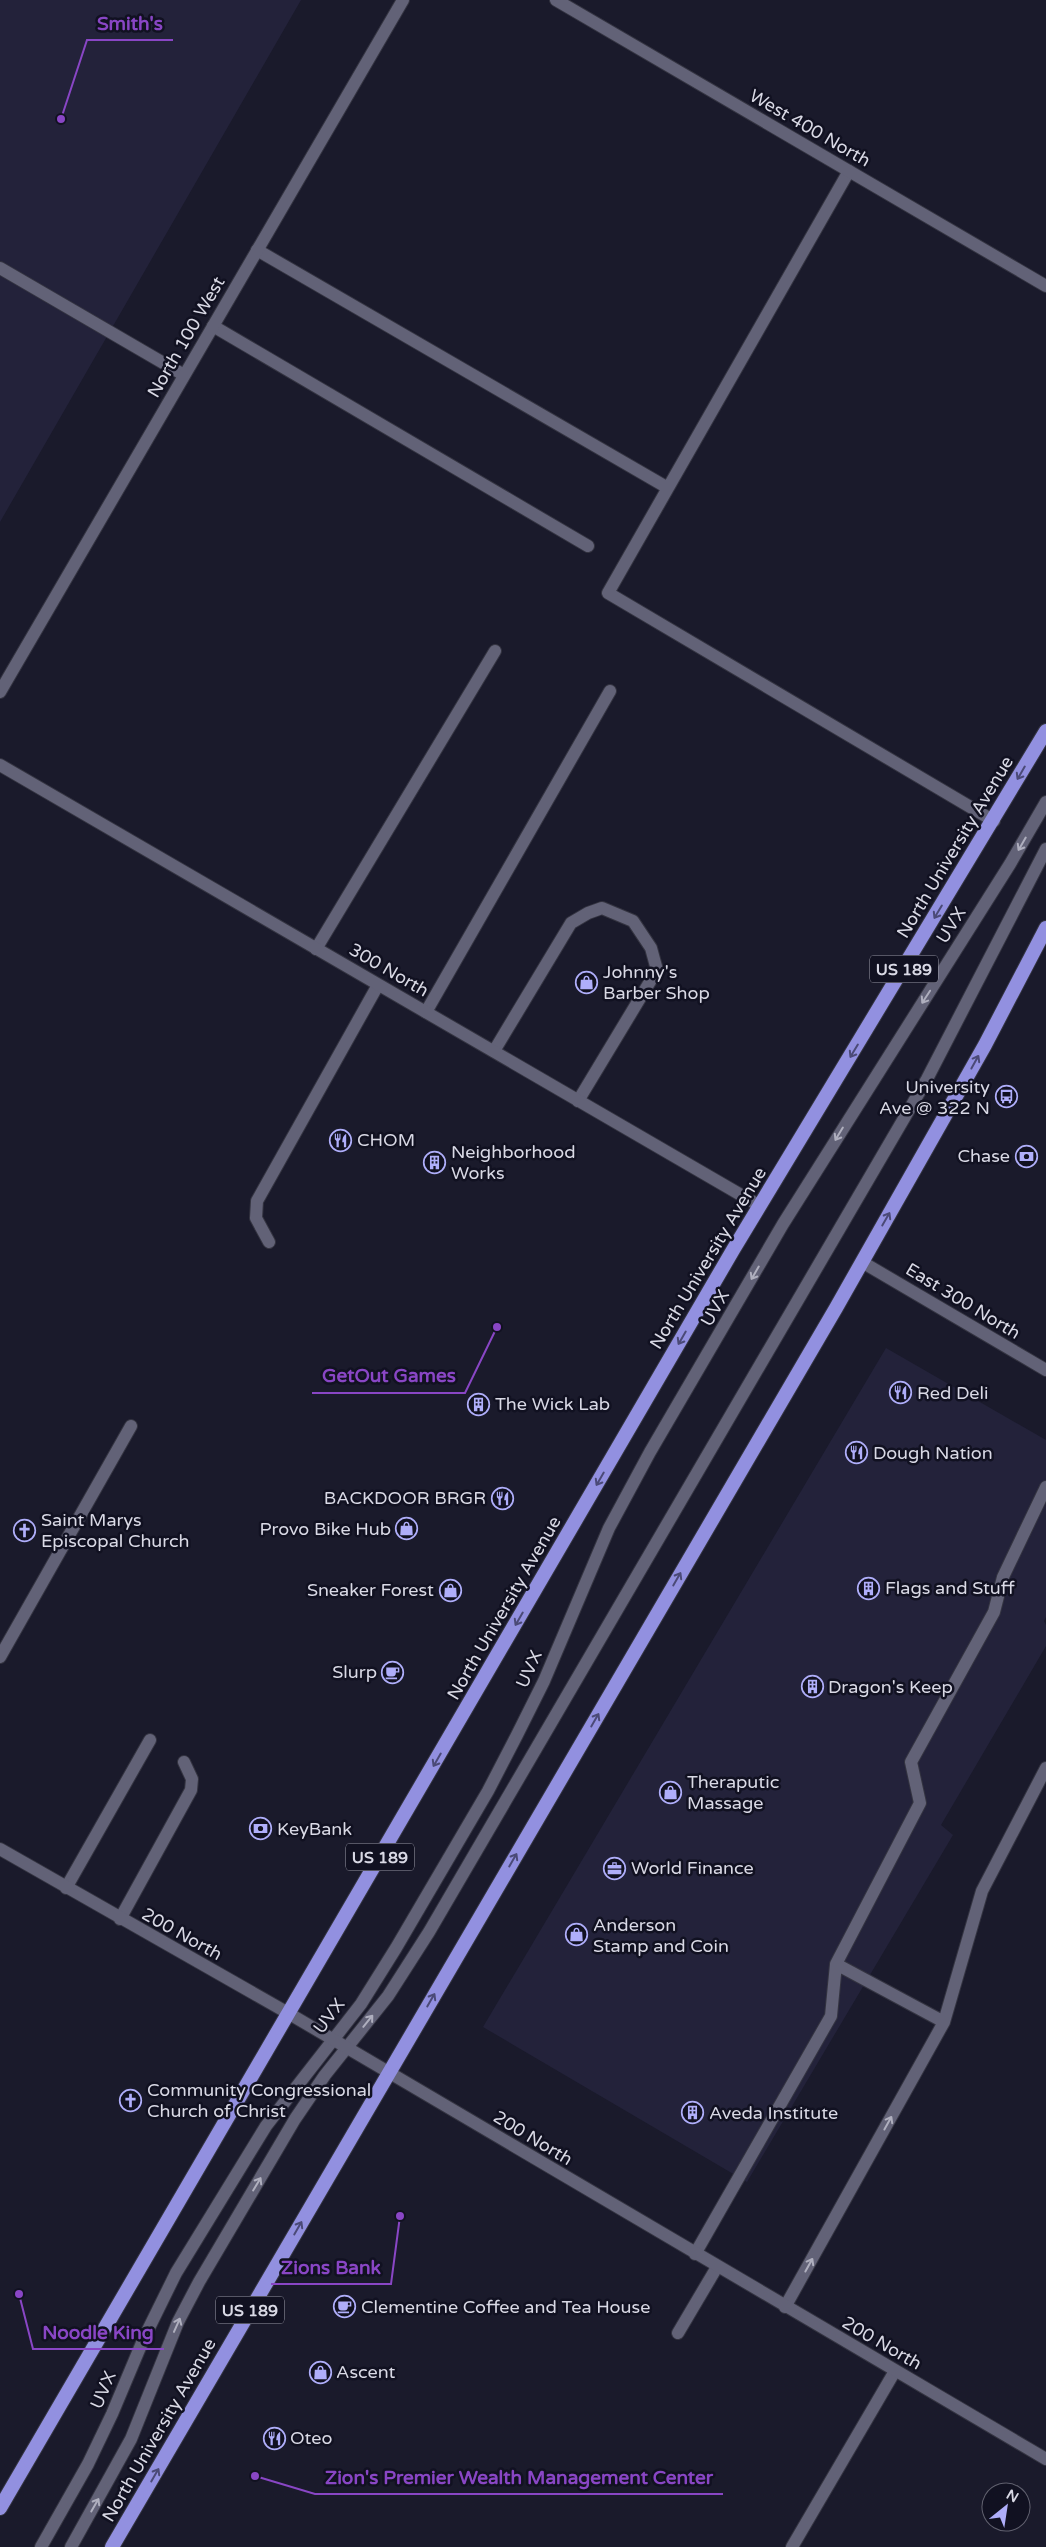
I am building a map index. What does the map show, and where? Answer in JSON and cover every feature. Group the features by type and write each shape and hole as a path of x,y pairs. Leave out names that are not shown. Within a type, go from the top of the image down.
{"highway":[{"name":"North University Avenue","path":"0,2508 760,1206 1046,731"},
{"name":"North University Avenue","path":"112,2547 862,1262 985,1045 1046,928"}],"street":[{"name":"North 100 West","path":"0,692 403,0"},
{"name":"West 400 North","path":"556,0 1046,286"},
{"path":"849,171 608,594 994,820"},
{"path":"257,250 668,488"},
{"path":"0,268 184,375"},
{"path":"213,326 588,546"},
{"path":"316,949 495,651"},
{"path":"426,1012 610,691"},
{"name":"300 North","path":"0,765 760,1206"},
{"name":"UVX","path":"41,2547 96,2447 144,2338 176,2273 266,2126 304,2075 334,2040 396,1948 488,1791 544,1681 609,1528 650,1452 783,1224 1010,864 1046,802"},
{"name":"UVX","path":"71,2547 130,2439 178,2322 199,2282 295,2119 346,2047 388,1996 439,1915 922,1087 1046,849"},
{"path":"494,1051 571,923 588,912 602,908 633,921 651,948 656,970 578,1101"},
{"path":"269,1242 256,1218 257,1201 378,985"},
{"name":"East 300 North","path":"862,1262 1046,1370"},
{"path":"0,1657 131,1426"},
{"path":"695,2254 831,2016 836,1964 920,1803 910,1762 994,1612 1003,1577 1046,1487"},
{"path":"66,1888 150,1740"},
{"path":"120,1919 191,1790 192,1779 184,1762"},
{"path":"786,2307 944,2022 982,1891 1046,1768"},
{"name":"200 North","path":"0,1849 288,2013 1046,2459"},
{"path":"836,1964 944,2022"},
{"path":"678,2333 717,2267"},
{"path":"792,2547 895,2371"}],"shaded area":[{"path":"0,0 301,0 0,522"},
{"path":"886,1348 1046,1440 1046,1617 1044,1621 1046,1625 1046,1646 941,1825 953,1835 747,2182 483,2027"}],"place":[{"name":"Smith's","path":"61,119"},
{"name":"Johnny's Barber Shop","path":"587,982"},
{"name":"University Ave @ 322 N","path":"1006,1097"},
{"name":"CHOM","path":"341,1140"},
{"name":"Chase","path":"1026,1156"},
{"name":"Neighborhood Works","path":"435,1162"},
{"name":"GetOut Games","path":"497,1327"},
{"name":"Red Deli","path":"901,1393"},
{"name":"The Wick Lab","path":"479,1404"},
{"name":"Dough Nation","path":"857,1453"},
{"name":"BACKDOOR BRGR","path":"502,1498"},
{"name":"Provo Bike Hub","path":"407,1529"},
{"name":"Saint Marys Episcopal Church","path":"25,1530"},
{"name":"Flags and Stuff","path":"869,1588"},
{"name":"Sneaker Forest","path":"450,1590"},
{"name":"Slurp","path":"393,1672"},
{"name":"Dragon's Keep","path":"812,1687"},
{"name":"Theraputic Massage","path":"671,1792"},
{"name":"KeyBank","path":"261,1829"},
{"name":"World Finance","path":"615,1868"},
{"name":"Anderson Stamp and Coin","path":"577,1935"},
{"name":"Community Congressional Church of Christ","path":"131,2100"},
{"name":"Aveda Institute","path":"693,2113"},
{"name":"Zions Bank","path":"400,2216"},
{"name":"Noodle King","path":"19,2294"},
{"name":"Clementine Coffee and Tea House","path":"345,2307"},
{"name":"Ascent","path":"320,2372"},
{"name":"Oteo","path":"274,2438"},
{"name":"Zion's Premier Wealth Management Center","path":"255,2476"}]}
